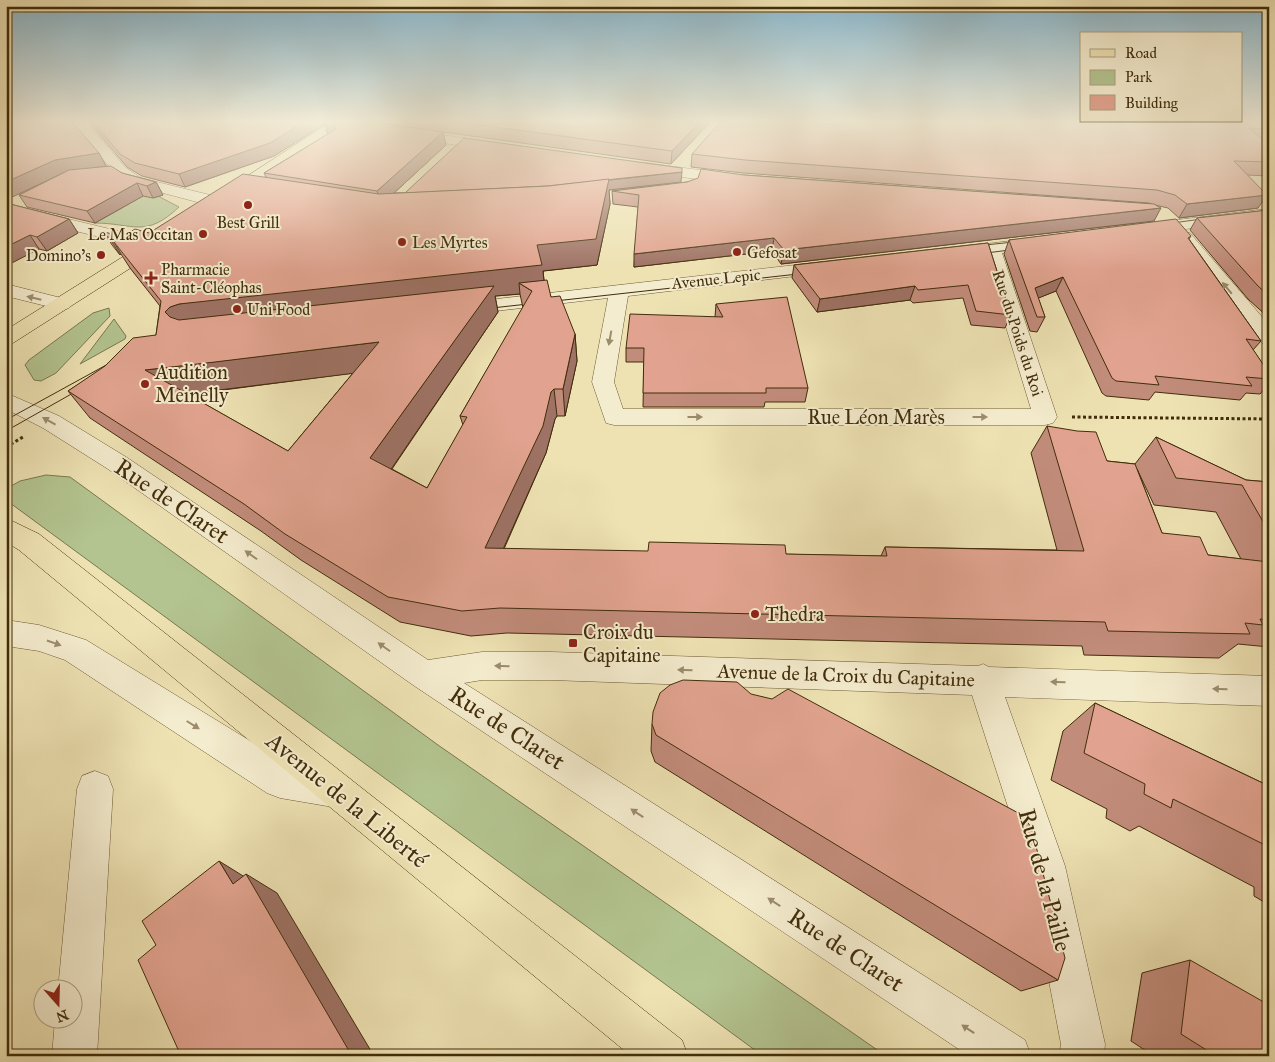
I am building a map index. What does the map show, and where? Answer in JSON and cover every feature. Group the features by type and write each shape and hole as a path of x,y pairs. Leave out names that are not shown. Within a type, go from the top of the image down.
{"main road":[{"path":"201,212 265,171"},
{"path":"6,339 171,233"},
{"name":"Avenue de la Liberté","path":"18,535 666,1056"}],"street":[{"path":"666,171 753,181"},
{"path":"99,173 122,172 135,181 216,202"},
{"path":"676,189 691,186 683,173"},
{"path":"236,189 259,192"},
{"path":"6,209 29,198"},
{"path":"6,209 155,244"},
{"path":"1155,212 1161,214 1174,226 1269,340"},
{"path":"1128,231 1269,214"},
{"path":"932,255 1059,240"},
{"name":"Rue du Poids du Roi","path":"991,248 1045,417"},
{"name":"Avenue Lepic","path":"446,310 854,264"},
{"path":"6,290 62,304"},
{"name":"Rue Léon Marès","path":"619,290 603,382 614,417 1045,417"},
{"path":"1242,308 1269,308"},
{"name":"Rue de Claret","path":"6,400 51,422 117,463 424,675 1009,1056"},
{"path":"6,633 39,638 75,650 280,780 333,789"},
{"name":"Avenue de la Croix du Capitaine","path":"424,675 482,666 982,679 1269,691"},
{"name":"Rue de la Paille","path":"982,679 1046,866 1083,1044 1081,1056"},
{"path":"74,1056 95,789"}],"path":[{"path":"1045,417 1269,419"}],"green space":[{"path":"131,190 158,196 179,207 167,217 148,226 94,223"},
{"path":"109,308 110,316 56,373 41,381 34,380 25,365 29,360 93,313"},
{"path":"114,319 126,336 125,339 80,364"},
{"path":"46,475 70,477 438,745 886,1056 763,1056 6,500 6,489 20,481"}],"building":[{"path":"6,171 31,171 6,182"},
{"path":"68,171 118,171 156,182 147,186 137,183 87,211 19,195"},
{"path":"165,171 189,171 179,174"},
{"path":"268,171 400,171 377,191 264,173"},
{"path":"429,171 682,171 548,186 405,193"},
{"path":"700,171 712,171 744,175 1154,204 1161,208 784,250 774,238 634,254 639,195 612,191 687,182 698,178"},
{"path":"890,171 1243,171 1267,195 1187,204 1175,195 1157,190"},
{"path":"243,174 379,194 548,186 609,179 596,239 537,245 542,265 179,304 170,307 165,312 170,317 179,320 494,286 370,458 427,488 467,417 460,416 532,291 519,283 547,280 551,297 560,296 575,334 563,389 554,389 551,392 543,426 485,548 648,551 649,542 785,545 786,554 887,556 885,547 1084,551 1047,426 1096,432 1107,461 1135,464 1162,533 1200,537 1208,555 1269,562 1269,620 1260,619 1263,625 1245,623 1250,634 1108,631 1105,622 500,608 462,611 388,597 285,534 244,504 68,391 105,366 133,338 156,335 161,301 114,242 135,229 149,233","holes":["379,342 288,451 145,370"]},
{"path":"6,203 69,219 37,237 30,235 6,247"},
{"path":"1269,210 1269,296 1197,218"},
{"path":"1176,219 1191,236 1188,238 1261,341 1246,339 1269,373 1269,379 1246,377 1252,386 1155,376 1159,385 1116,381 1112,378 1063,277 1035,288 1045,317 1037,317 1009,240"},
{"path":"104,232 121,236 112,242"},
{"path":"988,243 1011,315 976,311 968,285 918,290 915,286 820,299 794,265"},
{"path":"787,297 808,388 766,388 766,393 643,393 644,348 626,348 630,314 723,317 716,304"},
{"path":"1156,437 1246,480 1269,482 1269,532 1242,485 1176,478"},
{"path":"683,680 737,682 751,694 772,699 788,689 1022,815 1031,827 1065,958 1058,980 656,735 652,724 653,712 660,693 670,685"},
{"path":"1095,703 1269,786 1269,847 1173,799 1171,808 1144,794 1145,784 1084,753"},
{"path":"219,861 233,884 246,874 352,1056 181,1056 138,960 156,945 142,921"},
{"path":"1190,960 1269,1005 1269,1056 1216,1056 1181,1034"}],"tram line":[{"path":"1165,224 1209,218"},
{"path":"976,246 1023,241"},
{"path":"978,254 1018,249"},
{"path":"483,309 807,273"},
{"path":"6,420 119,358"},
{"path":"6,431 82,388"}],"place":[{"name":"Best Grill","path":"248,205"},
{"name":"Le Mas Occitan","path":"203,234"},
{"name":"Les Myrtes","path":"402,242"},
{"name":"Gefosat","path":"737,252"},
{"name":"Domino's","path":"101,255"},
{"name":"Pharmacie Saint-Cléophas","path":"151,278"},
{"name":"Uni Food","path":"237,309"},
{"name":"Audition Meinelly","path":"145,384"},
{"name":"Thedra","path":"755,614"},
{"name":"Croix du Capitaine","path":"573,643"}]}
